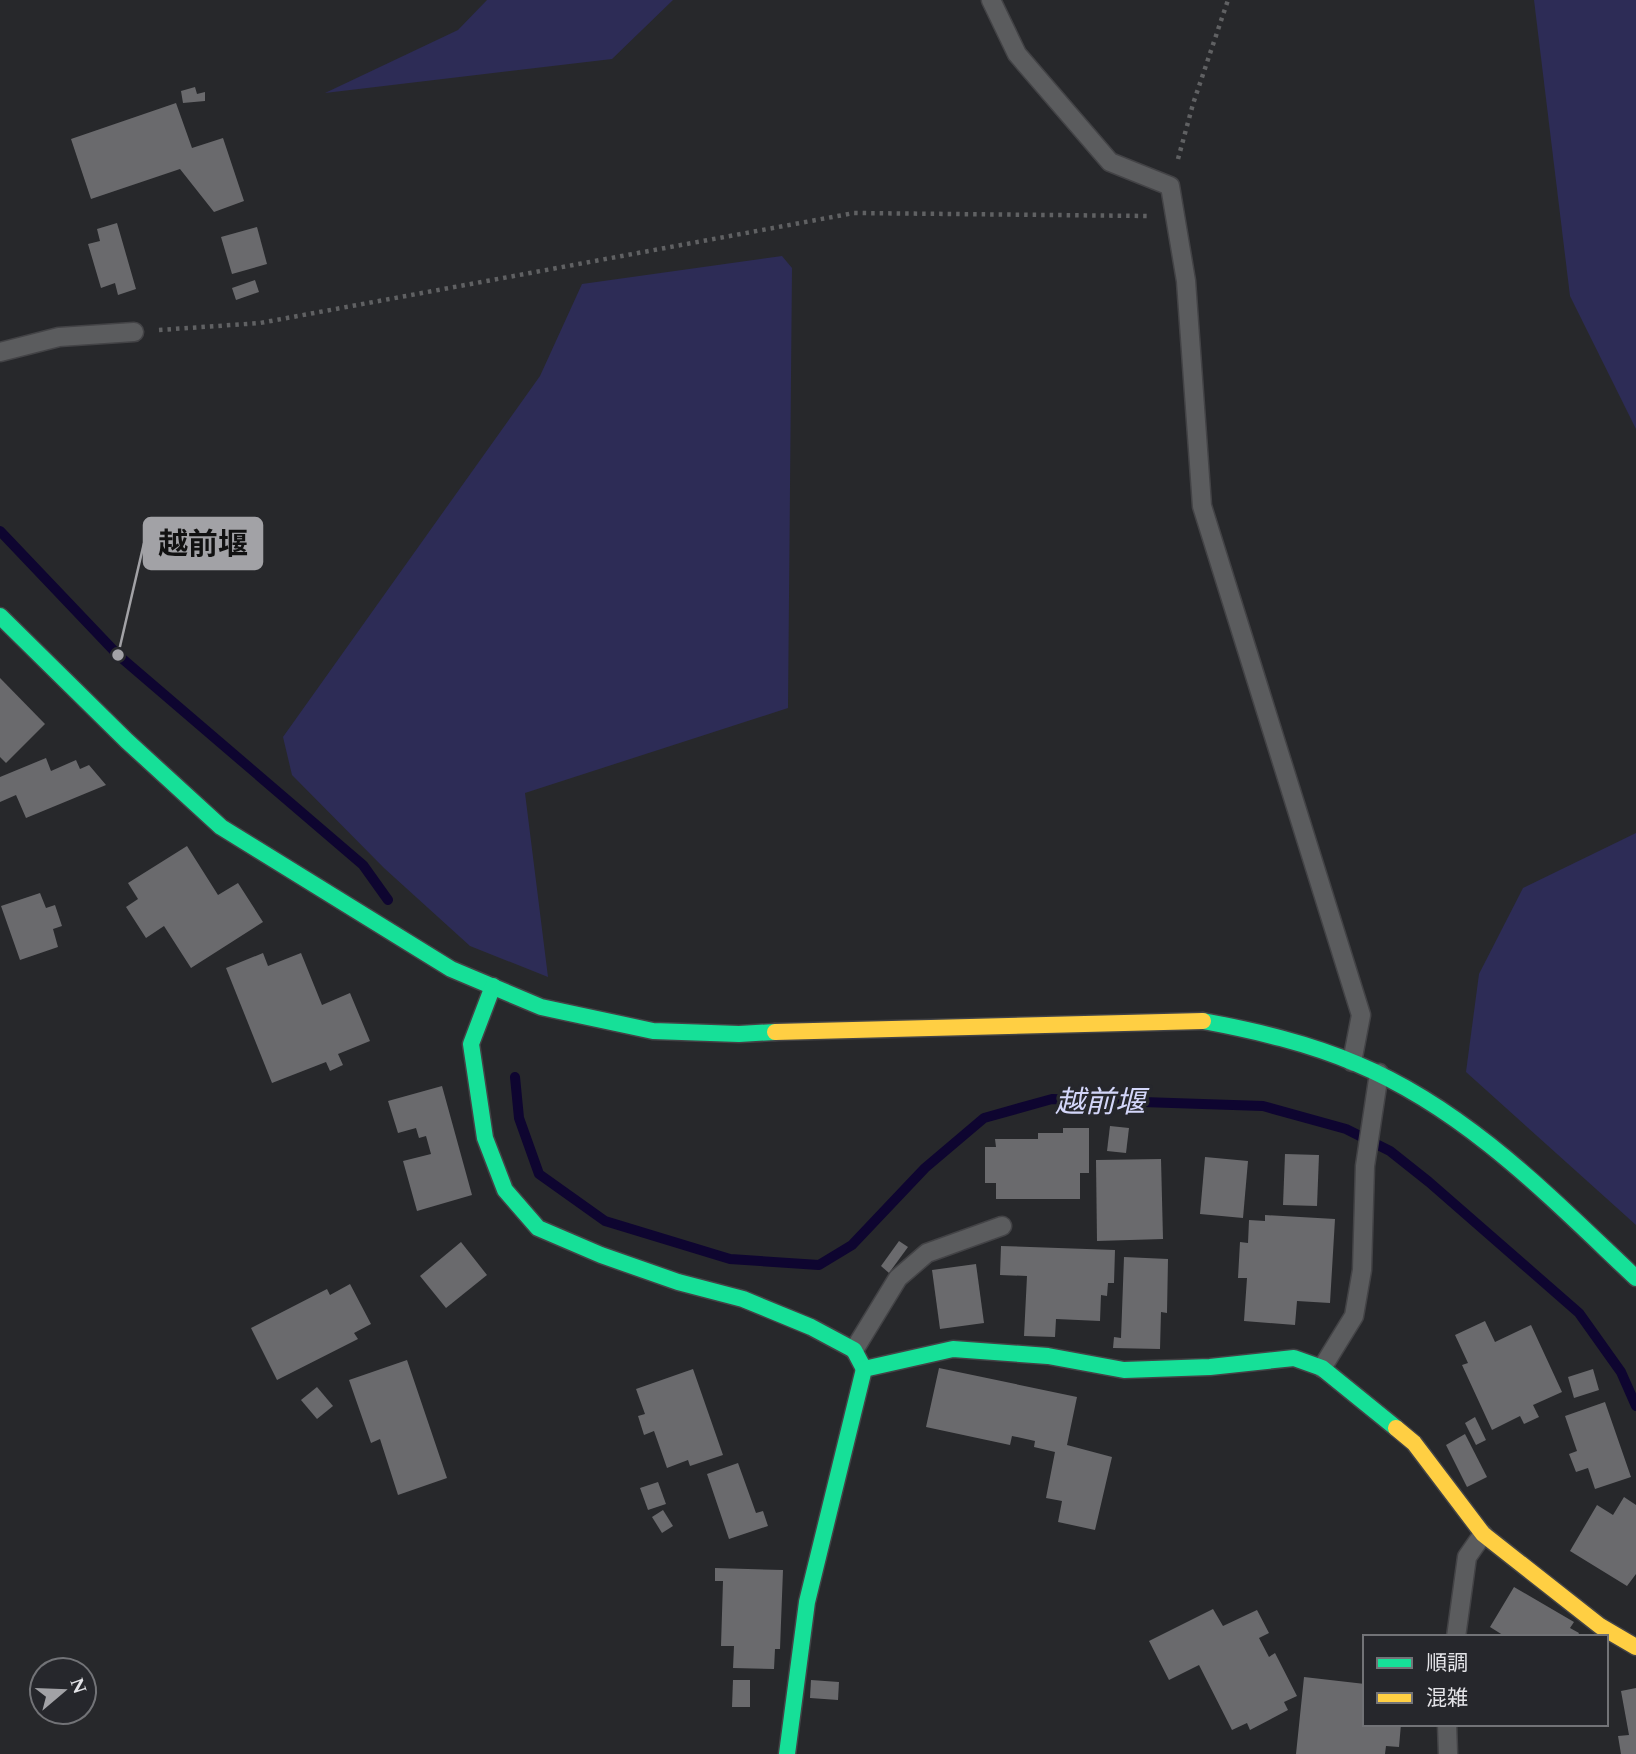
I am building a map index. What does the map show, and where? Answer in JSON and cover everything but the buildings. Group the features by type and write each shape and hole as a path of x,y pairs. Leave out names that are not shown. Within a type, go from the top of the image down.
{"street":[{"path":"0,616 127,741 221,827 451,969 541,1007 653,1031 738,1034 829,1029 1197,1020 1257,1030 1380,1073 1429,1102 1475,1133 1540,1186 1636,1278"},
{"path":"493,986 471,1044 485,1138 505,1190 538,1228 601,1255 678,1282 743,1299 811,1327 854,1350 863,1369 807,1602 787,1754"},
{"path":"863,1369 953,1349 1048,1356 1124,1370 1210,1367 1294,1358 1322,1368 1414,1443 1483,1534 1600,1626 1636,1647"}],"lane":[{"path":"991,0 1017,54 1110,162 1170,187 1186,281 1202,506 1361,1015 1352,1062"},
{"path":"0,352 59,337 134,332"},
{"path":"1322,1368 1354,1316 1363,1270 1365,1166 1380,1073"},
{"path":"854,1350 898,1278 927,1253 1002,1226"},
{"path":"1456,1635 1467,1557 1483,1534"},
{"path":"1447,1726 1448,1754"}],"path":[{"path":"1170,187 1193,104 1228,0"},
{"path":"134,332 260,323 853,214 1176,216"}],"shaded area":[{"path":"487,0 673,0 612,59 325,93 458,30"},
{"path":"1534,0 1636,0 1636,429 1570,296"},
{"path":"782,256 792,268 788,708 525,793 548,977 470,946 384,868 292,775 283,737 540,376 582,284"},
{"path":"1636,833 1636,1225 1466,1072 1479,974 1523,888"}],"waterway":[{"name":"越前堰","path":"0,531 118,655 363,865 388,900"},
{"name":"越前堰","path":"515,1077 519,1118 539,1174 605,1221 730,1259 819,1265 852,1245 925,1168 984,1118 1052,1099 1263,1106 1346,1129 1390,1151 1579,1313 1621,1372 1636,1406"}],"traffic: fast":[{"path":"0,616 127,741 221,827 451,969 541,1007 653,1031 739,1034 775,1032"},
{"path":"493,986 471,1044 485,1138 505,1190 538,1228 601,1255 678,1282 743,1299 811,1327 854,1350 864,1369"},
{"path":"1203,1021 1282,1038 1320,1050 1397,1083 1435,1106 1506,1158 1636,1278"},
{"path":"787,1754 807,1602 864,1369 953,1349 1048,1356 1124,1370 1210,1367 1294,1358 1322,1368 1396,1428"}],"traffic: slow":[{"path":"775,1032 1203,1021"},
{"path":"1396,1428 1414,1443 1483,1534 1600,1626 1636,1647"}],"place":[{"name":"越前堰","path":"118,655"}]}
